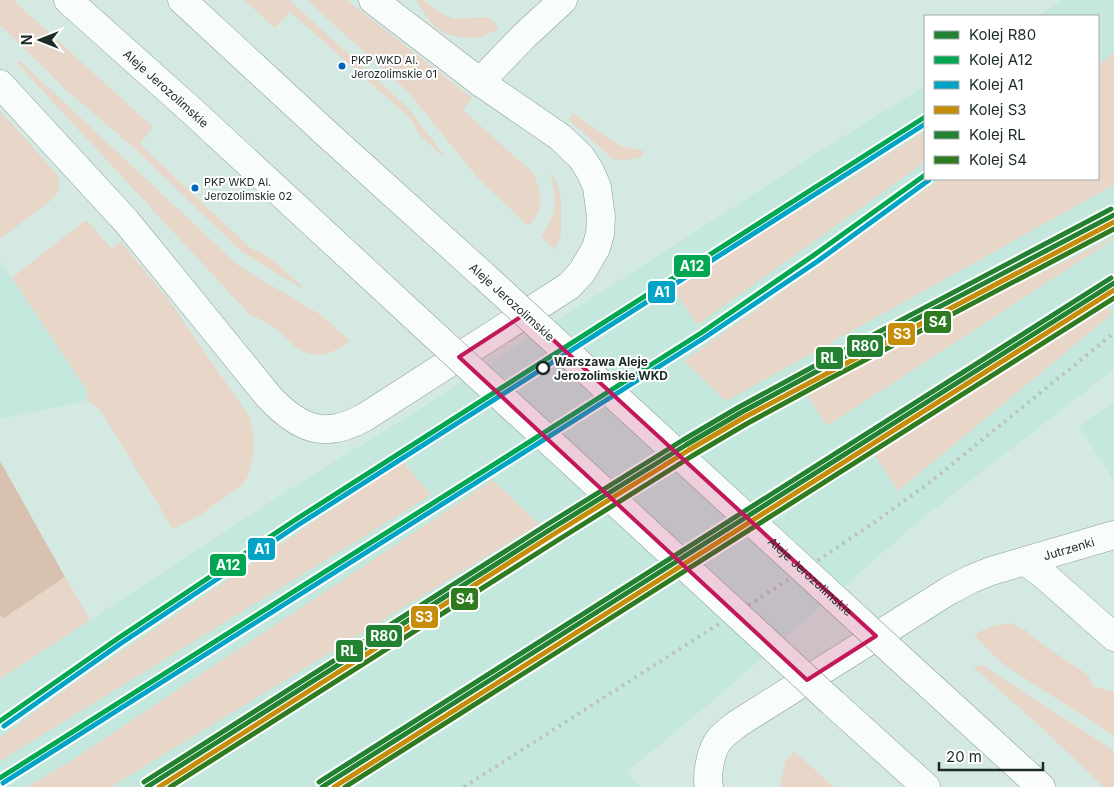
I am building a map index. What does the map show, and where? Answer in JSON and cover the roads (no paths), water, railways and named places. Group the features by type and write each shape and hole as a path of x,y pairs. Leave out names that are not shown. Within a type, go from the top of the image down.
{"main road":[{"name":"Aleje Jerozolimskie","path":"68,0 192,111 833,704 926,787"},
{"name":"Aleje Jerozolimskie","path":"182,0 1041,787"},
{"path":"0,84 126,221 279,408 305,426 338,429 365,418 569,286 582,272 596,248 600,234 601,217 597,187 581,157 554,133 480,82 373,0"},
{"path":"480,82 523,37 563,0"},
{"name":"Jutrzenki","path":"709,787 710,763 718,741 737,724 950,590 971,579 1114,534"},
{"path":"1025,561 1045,576 1114,637"}],"railway":[{"path":"464,787 872,524 929,483 1114,333"}],"rail line":[{"name":"A12","path":"0,721 117,639 295,520 924,118"},
{"name":"A1","path":"4,726 120,644 298,525 924,125"},
{"name":"A12","path":"0,778 701,333 924,176"},
{"name":"A1","path":"3,783 704,338 818,261 929,180"},
{"name":"RL","path":"144,782 683,440 820,363 1111,209"},
{"name":"R80","path":"147,787 686,445 823,368 1114,215"},
{"name":"S3","path":"159,787 554,534 689,450 745,417 1114,222"},
{"name":"S4","path":"170,787 692,456 829,379 1114,229"},
{"name":"RL","path":"319,782 1111,278"},
{"name":"R80","path":"322,787 1114,283"},
{"name":"S3","path":"334,787 1114,290"},
{"name":"S4","path":"345,787 1114,298"}],"place":[{"name":"PKP WKD Al. Jerozolimskie 01","path":"342,66"},
{"name":"PKP WKD Al. Jerozolimskie 02","path":"195,188"},
{"name":"Warszawa Aleje Jerozolimskie WKD","path":"543,368"}]}
